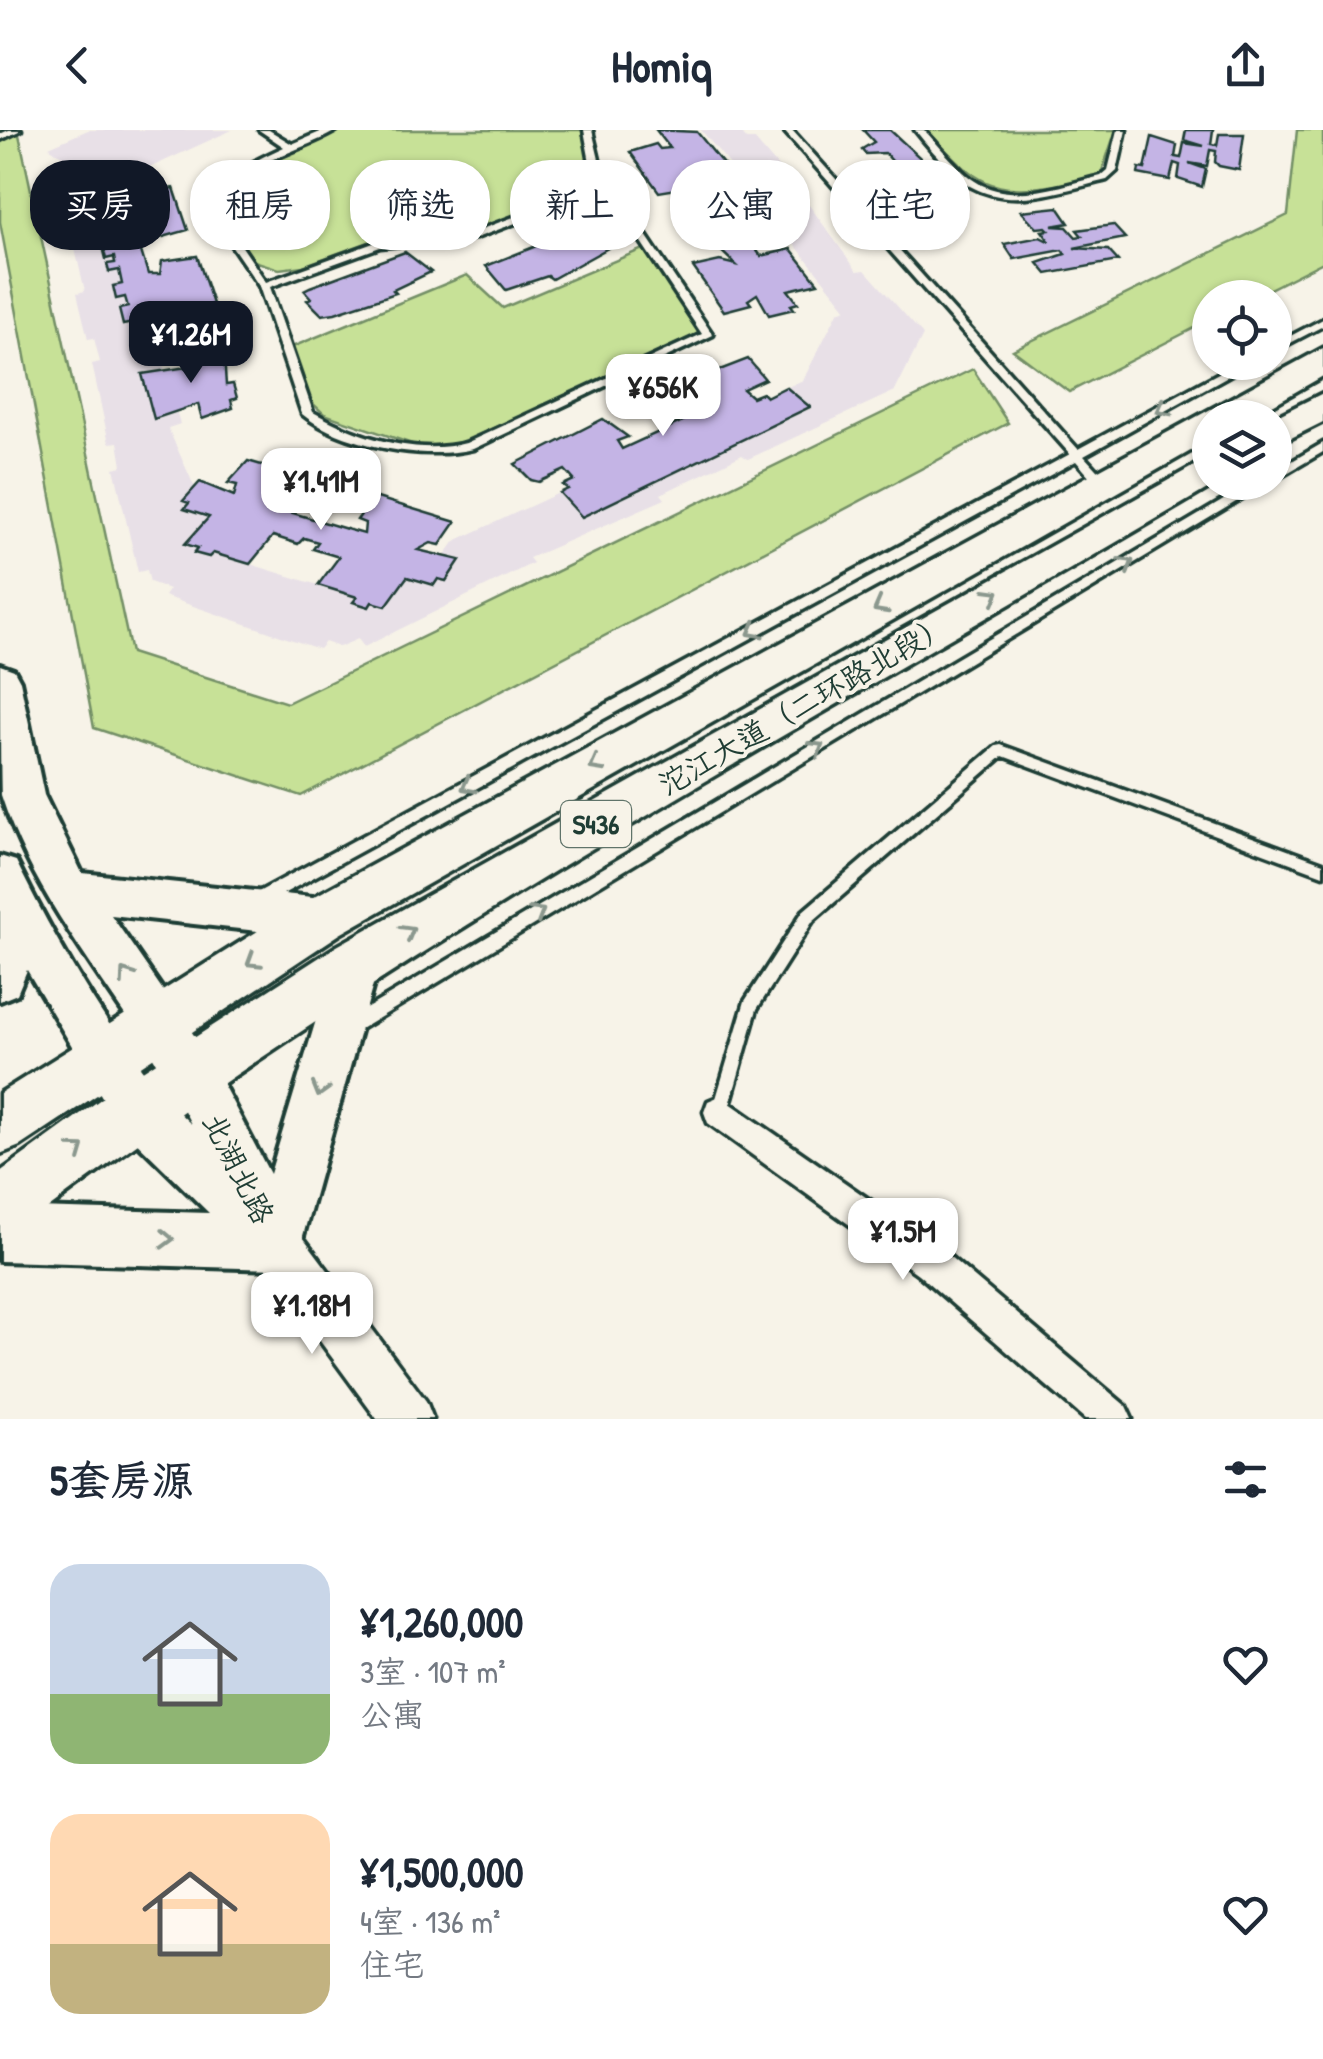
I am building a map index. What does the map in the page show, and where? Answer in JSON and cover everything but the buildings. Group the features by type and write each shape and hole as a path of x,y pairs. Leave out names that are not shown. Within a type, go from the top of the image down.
{"highway":[{"path":"1252,400 1323,360"},
{"path":"1292,423 1323,405"},
{"name":"沱江大道（二环路北段）","path":"0,1126 104,1054 322,918 1089,469 1192,430"},
{"name":"沱江大道（二环路北段）","path":"12,1232 136,1108 356,962 1192,480"}],"main road":[{"name":"北湖北路","path":"0,681 23,795 68,891 190,1071 277,1242"},
{"name":"北湖北路","path":"0,875 21,919 136,1108 277,1242"},
{"path":"68,891 322,918"},
{"path":"0,979 21,919"},
{"path":"12,1232 277,1242 356,962"}],"street":[{"path":"720,1112 930,1262 1113,1419"},
{"path":"277,1242 408,1419"}],"lane":[{"path":"0,137 18,130"},
{"path":"263,130 293,149"},
{"path":"333,130 230,180 213,202 217,220 264,286 308,414 427,454 457,451 708,335 650,248"},
{"path":"588,130 594,160"},
{"path":"787,130 1089,469"},
{"path":"918,130 971,182 1016,195 1104,178 1112,171 1122,130"},
{"path":"264,286 379,244 474,236 510,222"},
{"path":"1292,339 1323,322"},
{"path":"240,910 1089,469 1221,380"},
{"path":"1292,466 1323,448"},
{"path":"335,1037 1234,500"},
{"path":"720,1112 750,1006 808,916 1001,750 1323,869"}],"shaded area":[{"path":"88,130 232,130 167,160 67,160 49,147"},
{"path":"701,130 739,130 747,140 754,139 772,160 726,160"},
{"path":"810,206 830,234 830,250 842,250 857,271 865,270 923,335 895,391 748,459 742,455 661,494 665,499 529,558 533,563 364,647 358,639 339,647 325,642 319,649 164,596 169,589 150,582 147,570 138,572 114,468 122,466 118,442 109,443 92,364 100,362 94,338 88,339 77,293 85,291 75,250 130,250 180,424 168,428 195,488 183,501 209,517 191,535 250,564 386,606 407,577 433,585 460,560 445,555 455,541 803,380 838,312 847,309 799,250 810,250"}],"green space":[{"path":"0,130 18,130 30,186 30,250 44,250 131,653 287,703 973,369 1008,423 301,796 94,728 0,222"},
{"path":"340,130 582,130 589,160 510,160 510,217 490,225 490,160 350,160 350,249 303,266 279,269 254,261 246,250 330,250 330,160 278,160"},
{"path":"926,130 1116,130 1101,174 1072,183 1031,188 995,185 970,172 970,160 956,160"},
{"path":"1297,130 1323,130 1323,262 1288,280 1192,280 1192,329 1069,392 1013,350 1288,215"},
{"path":"646,250 698,327 698,333 686,343 464,441 440,447 418,446 324,414 310,401 292,347 467,275 503,308"}]}
